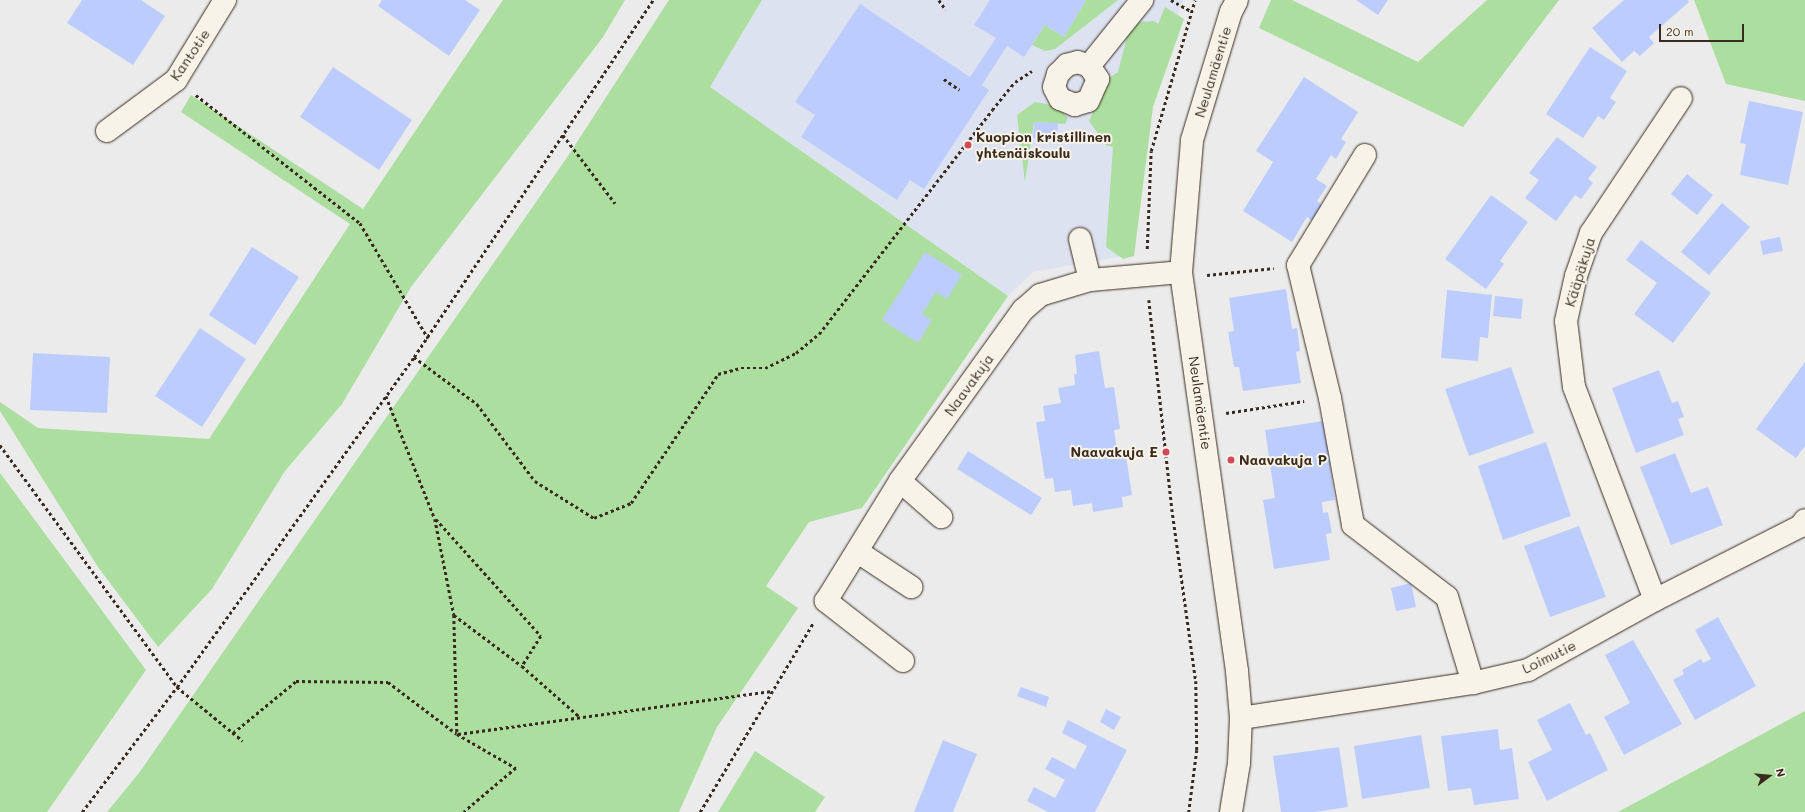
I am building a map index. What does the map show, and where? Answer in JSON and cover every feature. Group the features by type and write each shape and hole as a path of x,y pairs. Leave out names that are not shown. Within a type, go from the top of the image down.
{"street":[{"name":"Kantotie","path":"107,131 176,80 226,0"},
{"path":"1089,66 1142,0"},
{"name":"Neulamäentie","path":"1231,812 1239,763 1241,718 1237,672 1181,272 1192,140 1231,12 1237,0"},
{"name":"Kääpäkuja","path":"1656,600 1574,387 1566,321 1576,276 1591,233 1681,98"},
{"path":"1365,155 1298,265 1330,398 1353,525 1447,597 1472,683"},
{"path":"1080,239 1090,280"},
{"name":"Naavakuja","path":"826,601 858,552 900,481 1023,310 1040,295 1090,280 1146,273 1181,272"},
{"path":"900,481 941,516"},
{"name":"Loimutie","path":"1241,718 1472,683 1528,670 1656,600 1801,526 1805,520"},
{"path":"858,552 911,587"},
{"path":"826,601 903,661"}],"path":[{"path":"82,812 177,687 428,338 653,0"},
{"path":"939,0 946,10"},
{"path":"1171,0 1191,11"},
{"path":"1189,812 1197,750 1196,682 1172,509 1146,273 1151,151 1195,0"},
{"path":"944,79 960,90"},
{"path":"176,80 360,223 428,338"},
{"path":"414,357 477,404 535,481 594,518 631,503 718,374 740,368 765,368 796,354 819,334 1014,82"},
{"path":"563,135 615,203"},
{"path":"1205,276 1298,265"},
{"path":"386,396 435,519 454,615 457,734"},
{"path":"1224,413 1330,398"},
{"path":"0,446 177,687 243,741"},
{"path":"435,519 541,636 522,666"},
{"path":"700,812 826,601"},
{"path":"454,615 522,666 580,717"},
{"path":"234,733 296,681 388,682 457,734 516,768 464,812"},
{"path":"457,734 772,692"}],"shaded area":[{"name":"Kuopion kristillinen yhtenäiskoulu","path":"762,0 1183,0 1149,109 1137,181 1135,254 1033,272 1008,296 710,87"}],"green space":[{"path":"503,0 625,0 603,37 411,287 342,404 285,471 212,589 158,647 98,567 0,411 0,402 38,428 209,439 350,224 181,112 191,95 363,209"},
{"path":"669,0 762,0 710,87 1008,296 862,508 809,522 766,586 798,608 717,727 679,812 107,812 139,773 568,156"},
{"path":"1086,0 1118,0 1055,49 1045,51 1032,45 1045,25 1064,37"},
{"path":"1271,0 1292,0 1418,62 1487,0 1559,0 1463,127 1259,28"},
{"path":"1694,0 1805,0 1805,101 1726,84"},
{"path":"1165,7 1184,19 1153,107 1134,256 1123,259 1106,247 1113,147 1106,145 1089,121 1106,80 1118,72 1129,29 1140,22 1154,21 1158,24"},
{"path":"1035,102 1057,106 1068,118 1065,124 1034,122 1025,182 1017,115"},
{"path":"0,473 146,670 47,812 0,812"},
{"path":"1805,711 1805,812 1618,812"},
{"path":"755,751 825,797 815,812 718,812"}],"building":[{"path":"82,0 141,0 165,16 133,65 67,23"},
{"path":"382,0 465,0 480,10 449,56 378,6"},
{"path":"990,0 1086,0 1064,37 1045,25 1024,57 1007,46 982,85 989,90 924,189 910,180 897,200 801,137 815,115 795,102 860,4 970,77 996,38 974,25"},
{"path":"1356,0 1388,0 1378,15"},
{"path":"1624,0 1688,0 1689,2 1649,37 1654,43 1640,56 1634,51 1622,62 1592,28"},
{"path":"1590,47 1627,71 1610,98 1616,102 1604,120 1598,116 1583,138 1546,114"},
{"path":"333,67 412,120 379,170 300,117"},
{"path":"1304,77 1358,112 1341,139 1346,142 1336,159 1331,155 1316,179 1327,186 1317,201 1324,206 1314,222 1307,217 1292,242 1243,211 1273,162 1256,151"},
{"path":"1749,101 1803,112 1788,185 1740,175 1746,144 1740,143"},
{"path":"1034,122 1058,123 1057,140 1033,138"},
{"path":"1557,137 1597,167 1588,179 1593,183 1581,199 1575,195 1556,221 1525,198 1539,180 1529,173"},
{"path":"1687,174 1713,195 1697,215 1671,194"},
{"path":"1491,195 1528,222 1500,261 1504,264 1486,289 1445,259"},
{"path":"1722,203 1750,227 1709,275 1681,252"},
{"path":"1780,237 1783,251 1763,255 1760,241"},
{"path":"1641,240 1711,293 1673,343 1634,314 1657,283 1626,260"},
{"path":"252,247 299,277 255,345 209,315"},
{"path":"925,252 962,275 947,299 936,292 922,314 932,320 918,343 882,320"},
{"path":"1286,289 1292,329 1297,328 1300,351 1296,352 1301,383 1243,391 1239,367 1234,367 1228,332 1234,331 1229,298"},
{"path":"1447,290 1492,295 1488,338 1480,337 1478,361 1441,358"},
{"path":"1495,296 1523,299 1521,319 1493,316"},
{"path":"200,328 246,359 202,427 155,396"},
{"path":"1099,351 1105,388 1114,387 1120,429 1114,430 1118,457 1126,456 1132,495 1122,497 1123,507 1093,512 1092,503 1073,506 1071,490 1055,492 1053,478 1045,479 1036,422 1045,421 1043,406 1061,403 1058,388 1075,385 1074,374 1077,374 1075,355"},
{"path":"33,353 110,357 107,413 30,410"},
{"path":"1805,362 1805,446 1796,458 1756,429"},
{"path":"1511,367 1534,433 1469,456 1445,389"},
{"path":"1659,370 1672,403 1678,401 1684,417 1678,419 1684,435 1636,453 1612,388"},
{"path":"1323,421 1327,446 1332,445 1335,464 1330,465 1335,500 1322,502 1323,513 1328,512 1332,533 1326,534 1330,560 1274,569 1263,500 1275,498 1265,430"},
{"path":"1546,442 1571,516 1503,540 1478,466"},
{"path":"968,451 1042,498 1031,515 957,469"},
{"path":"1675,453 1691,493 1708,487 1723,525 1671,545 1640,467"},
{"path":"1579,526 1606,597 1550,617 1524,546"},
{"path":"1411,583 1416,607 1396,611 1391,588"},
{"path":"1718,617 1756,686 1695,720 1673,680 1684,674 1682,670 1701,659 1703,663 1711,659 1695,630"},
{"path":"1633,640 1682,724 1624,755 1604,717 1630,703 1605,655"},
{"path":"1021,687 1049,697 1046,707 1017,696"},
{"path":"1570,703 1586,735 1590,733 1608,770 1547,801 1528,762 1552,750 1537,720"},
{"path":"1106,709 1121,717 1114,730 1100,722"},
{"path":"1068,720 1127,750 1095,812 1048,812 1027,801 1034,787 1055,798 1065,780 1045,769 1052,757 1075,769 1087,746 1062,733"},
{"path":"1498,729 1500,750 1512,748 1519,799 1474,805 1471,788 1448,791 1441,736"},
{"path":"1421,735 1430,788 1362,799 1354,746"},
{"path":"943,740 977,754 953,812 914,812"},
{"path":"1339,747 1348,807 1315,812 1281,812 1273,756"}],"place":[{"name":"Kuopion kristillinen yhtenäiskoulu","path":"968,145"},
{"name":"Naavakuja E","path":"1166,452"},
{"name":"Naavakuja P","path":"1231,460"}]}
